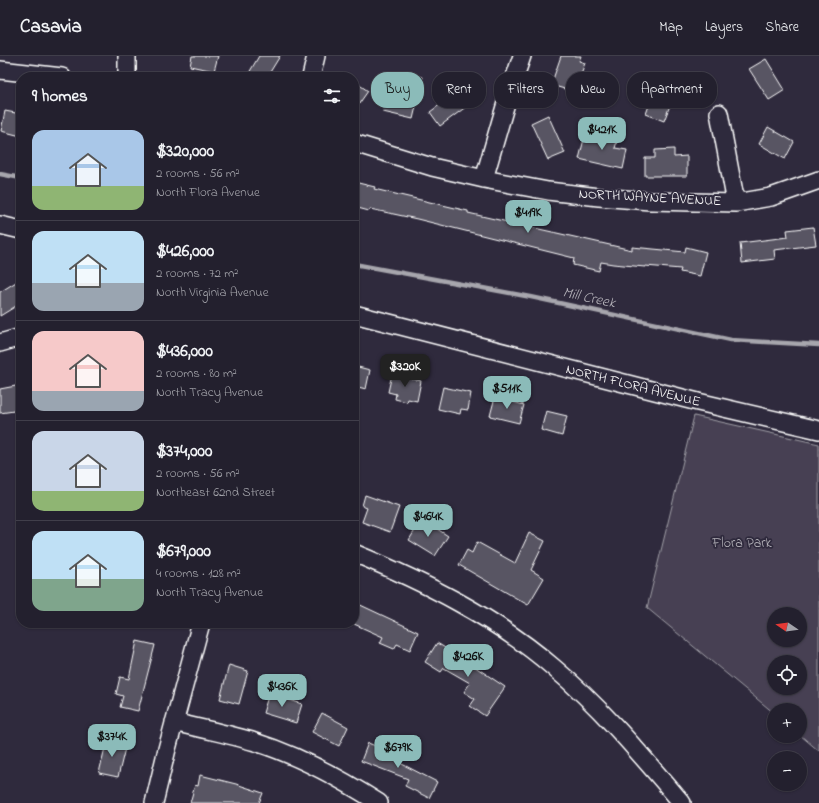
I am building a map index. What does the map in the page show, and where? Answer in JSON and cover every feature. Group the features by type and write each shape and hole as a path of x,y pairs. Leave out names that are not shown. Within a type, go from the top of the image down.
{"street":[{"path":"127,56 127,72"},
{"path":"312,72 316,56"},
{"path":"484,179 522,56"},
{"path":"0,70 18,72"},
{"path":"719,113 736,203"},
{"name":"NORTH WAYNE AVENUE","path":"359,145 432,167 484,179 548,191 650,201 736,203 771,197 819,180"},
{"path":"0,225 16,229"},
{"name":"NORTH FLORA AVENUE","path":"359,315 698,402 819,430"},
{"path":"0,343 16,338"},
{"path":"359,555 414,580 468,608 524,643 586,697 628,739 682,803"},
{"path":"154,803 200,628"},
{"path":"174,722 254,742 283,752 325,771 379,803"}],"green space":[{"name":"Flora Park","path":"694,416 819,444 819,751 807,741 807,703 767,703 767,707 647,608"}],"building":[{"path":"192,56 218,56 214,71 190,66"},
{"path":"259,56 280,56 270,72 250,72"},
{"path":"561,56 581,56 579,61 585,63 582,72 566,72 566,89 558,87 558,72 555,72"},
{"path":"766,59 785,90 769,100 749,69"},
{"path":"359,85 368,91 359,104"},
{"path":"384,108 416,108 413,119 383,112"},
{"path":"435,108 464,108 440,126 430,112"},
{"path":"648,108 669,108 664,121 646,114"},
{"path":"5,111 16,113 16,135 1,131"},
{"path":"548,115 565,153 548,160 531,123"},
{"path":"768,127 794,142 785,159 759,144"},
{"path":"586,131 618,138 615,148 627,150 623,169 579,159"},
{"path":"674,149 674,157 687,156 687,176 645,176 645,158 655,158 655,150"},
{"path":"359,183 375,187 374,189 468,211 468,213 632,250 632,247 685,252 686,247 706,252 700,276 680,272 681,269 601,262 599,271 573,265 574,258 417,219 370,209 369,211 359,208"},
{"path":"813,227 816,245 774,250 775,259 742,263 740,243 788,237 787,230"},
{"path":"16,282 16,306 0,316 0,292"},
{"path":"359,367 370,370 366,389 359,387"},
{"path":"392,374 421,381 417,401 408,399 407,402 395,399 396,394 388,392"},
{"path":"16,386 16,411 0,413 0,389"},
{"path":"443,387 471,393 468,410 461,409 460,414 438,409"},
{"path":"495,397 524,405 519,423 490,416"},
{"path":"546,411 567,416 562,436 541,430"},
{"path":"365,495 399,507 390,532 362,522 367,508 362,506"},
{"path":"422,519 448,536 435,556 409,540"},
{"path":"529,533 545,541 531,570 544,578 528,605 459,565 467,550 472,553 477,542 515,563"},
{"path":"359,604 418,632 410,650 397,644 394,649 380,643 383,637 359,626"},
{"path":"137,641 155,645 138,711 120,707 123,696 116,694 120,677 129,679"},
{"path":"437,643 505,687 485,716 470,706 475,699 464,692 470,683 444,668 441,672 425,662"},
{"path":"229,665 248,671 239,704 220,699"},
{"path":"269,693 302,704 296,723 263,713"},
{"path":"322,713 348,727 339,746 312,732"},
{"path":"107,739 126,744 118,777 99,773"},
{"path":"368,743 401,756 398,762 437,782 429,798 405,786 408,779 361,761"},
{"path":"200,775 236,784 263,793 259,803 190,803 195,785 198,786"}],"waterway":[{"name":"Mill Creek","path":"0,174 16,177"},
{"name":"Mill Creek","path":"359,265 531,297 731,340 819,345"}]}
